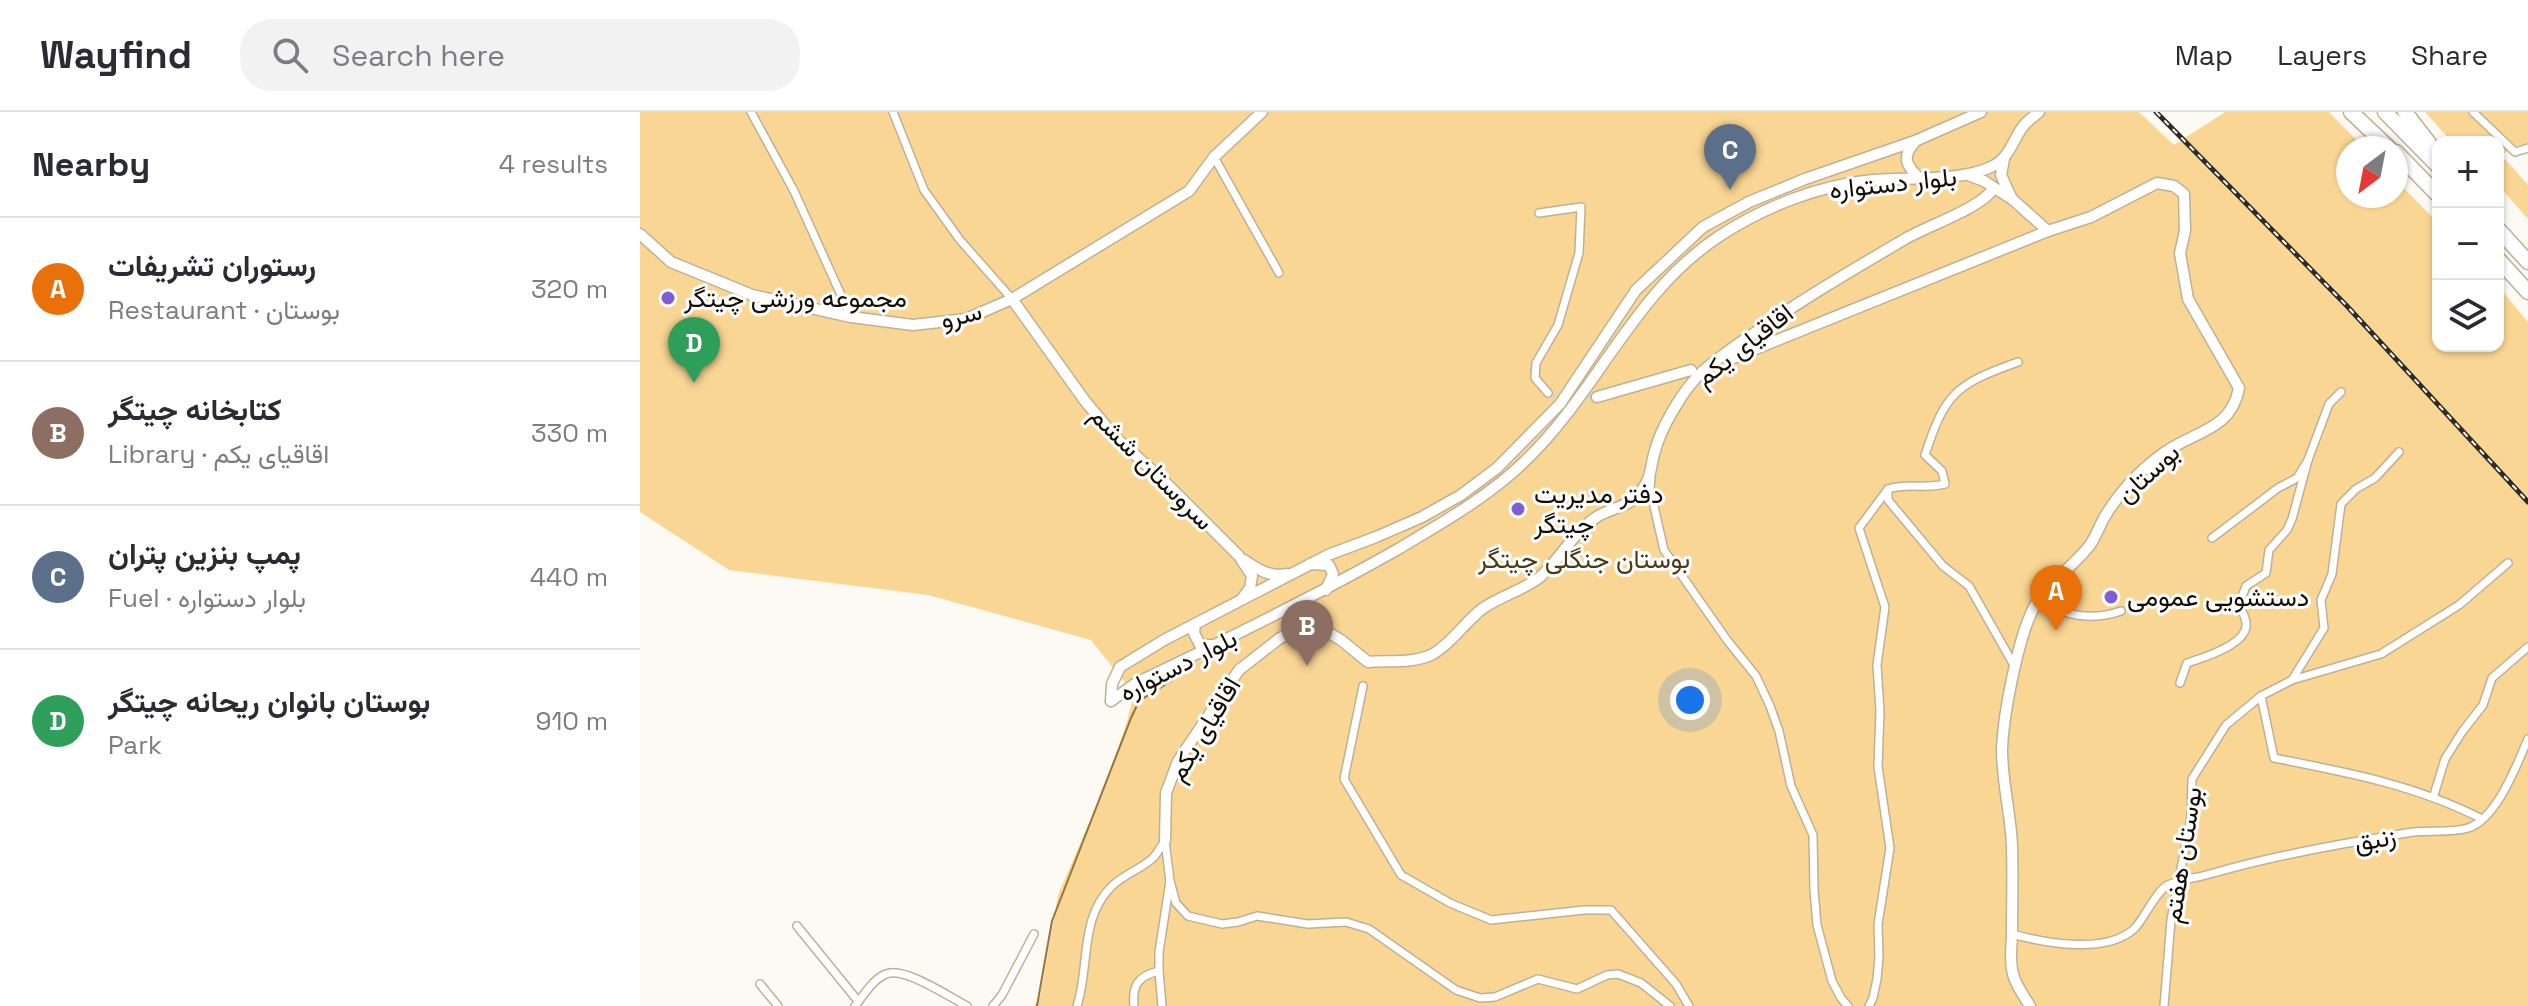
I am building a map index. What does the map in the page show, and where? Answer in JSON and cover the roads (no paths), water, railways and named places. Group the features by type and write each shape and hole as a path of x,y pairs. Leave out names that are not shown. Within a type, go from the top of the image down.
{"highway":[{"path":"2354,112 2378,136"},
{"path":"2385,112 2432,160"},
{"path":"2405,112 2432,147"},
{"path":"2408,166 2432,189"},
{"path":"2504,236 2528,262"},
{"path":"2504,266 2528,292"}],"street":[{"path":"751,112 794,191 851,317"},
{"path":"893,112 924,190 960,240 1012,299"},
{"name":"سرو","path":"640,234 671,262 752,295 851,317 913,325 966,319 1012,299 1189,191 1214,157 1262,112"},
{"name":"بلوار دستواره","path":"1981,112 1915,141 1749,202 1703,227 1636,290 1560,404 1497,468 1461,495 1422,517 1308,565 1120,667 1112,684 1111,701 1136,683 1326,590 1436,527 1492,490 1525,462 1575,406 1658,288 1721,235 1783,204 1832,186 1968,175 1992,167 2004,159"},
{"path":"2023,112 2025,125"},
{"path":"2012,199 2001,175 2004,159 2025,125 2039,112"},
{"path":"2473,112 2515,152 2528,148"},
{"path":"1915,141 1905,159 1907,166 1918,177"},
{"path":"1214,157 1279,273"},
{"path":"1733,358 2048,231 2012,199 1968,175"},
{"name":"بوستان","path":"2030,1006 2013,975 2009,952 2012,934 2012,844 2002,749 2023,631 2038,600 2093,541 2118,495 2160,455 2226,419 2237,401 2239,388 2188,299 2180,253 2185,231 2184,194 2174,186 2157,183 2091,217 2048,231"},
{"name":"اقاقیای یکم","path":"1165,841 1166,793 1178,761 1239,670 1280,638 1308,625 1321,628 1341,640 1368,662 1407,662 1431,655 1484,608 1538,579 1574,536 1599,515 1619,508 1638,496 1652,475 1654,454 1667,424 1683,393 1700,373 1823,287 1906,238 1989,197 1993,189"},
{"path":"1539,213 1581,207 1579,253 1558,325 1536,363 1535,378 1548,393"},
{"name":"سروستان ششم","path":"1012,299 1085,401 1115,437 1239,556 1262,572 1275,576 1294,574"},
{"path":"1869,1006 1877,979 1878,924 1890,848 1878,767 1880,711 1877,665 1885,607 1859,528 1888,489 1901,485 1928,488 1945,484 1942,471 1925,455 1948,399 1967,384 2018,362"},
{"path":"1597,397 1691,370"},
{"path":"2180,683 2187,663 2237,642 2245,631 2247,624 2239,605 2246,586 2266,573 2269,550 2287,530 2329,404 2341,392"},
{"path":"2292,680 2324,628 2321,600 2332,574 2341,504 2356,489 2375,478 2399,452"},
{"path":"2212,538 2278,488 2297,478 2308,460"},
{"path":"1652,475 1650,489 1664,550 1756,676 1770,706 1791,786 1813,835 1817,925 1832,981 1848,1006"},
{"path":"1888,489 1888,500 1943,566 1969,586 2015,667"},
{"path":"1239,556 1252,576 1250,588 1241,601"},
{"name":"بوستان هفتم","path":"2164,1006 2176,883 2191,817 2192,779 2226,725 2261,696 2292,680 2381,654 2459,605 2508,563"},
{"path":"1308,565 1329,565 1333,574 1326,590"},
{"path":"2038,600 2060,611 2084,616 2106,616 2121,611"},
{"path":"1290,609 1301,630"},
{"path":"1270,618 1280,638"},
{"path":"1195,624 1194,633 1200,645 1215,645"},
{"path":"2434,795 2445,759 2483,705 2492,678 2528,647"},
{"path":"1363,686 1344,779 1401,875 1450,903 1491,920 1611,910 1676,984 1689,1006"},
{"path":"2261,696 2274,758 2365,775 2434,795 2482,819 2513,778 2528,739"},
{"name":"زنبق","path":"2176,883 2248,863 2417,832 2469,828 2482,819"},
{"path":"1165,841 1176,903 1188,916 1222,924 1257,916 1308,924 1346,922 1369,929 1456,990 1480,998 1495,997 1538,979 1577,989 1607,975 1618,974 1641,983 1670,1006"},
{"path":"1077,1006 1087,937 1096,908 1112,886 1153,858 1165,841"},
{"path":"1162,1006 1159,952 1170,881"},
{"path":"2012,934 2047,943 2078,945 2121,939 2135,927 2166,886 2176,883"},
{"path":"797,926 856,1004 878,979 888,973 898,973 912,977 967,1006"},
{"path":"993,1006 1034,934"},
{"path":"1134,1006 1133,990 1138,980 1159,971"},
{"path":"760,984 778,1006"}],"waterway":[{"path":"1037,1006 1052,921 1131,718 1139,701 1184,673"}],"tunnel":[{"path":"1548,393 1571,401 1597,397"}],"railway":[{"path":"2156,112 2346,305 2528,502"}],"place":[{"name":"پمپ بنزین پتران","path":"1730,190"},
{"name":"مجموعه ورزشی چیتگر","path":"668,298"},
{"name":"بوستان بانوان ریحانه چیتگر","path":"694,383"},
{"name":"دفتر مدیریت چیتگر","path":"1518,509"},
{"name":"دستشویی عمومی","path":"2111,597"},
{"name":"رستوران تشریفات","path":"2056,631"},
{"name":"کتابخانه چیتگر","path":"1307,666"}],"park label":[{"name":"بوستان جنگلی چیتگر","path":"1584,559"}]}
